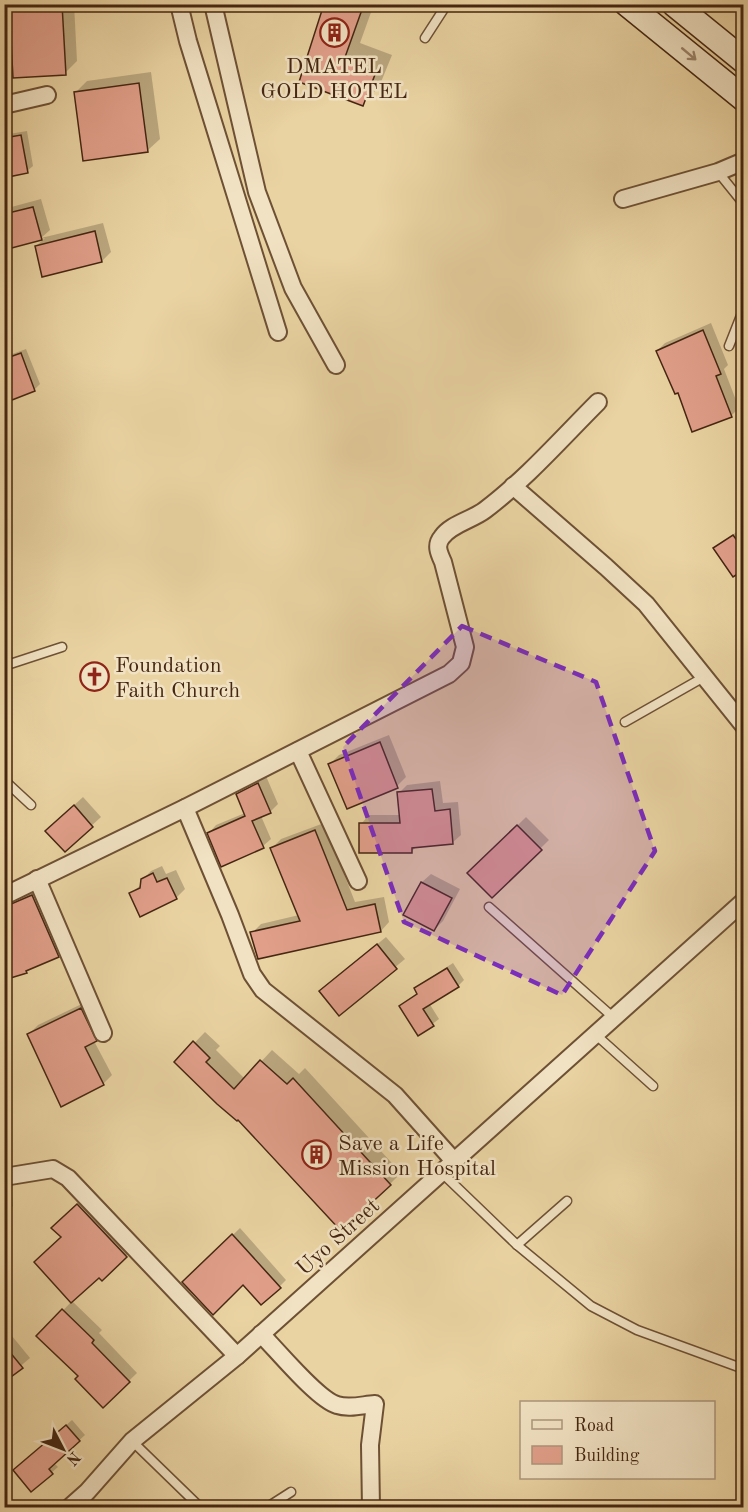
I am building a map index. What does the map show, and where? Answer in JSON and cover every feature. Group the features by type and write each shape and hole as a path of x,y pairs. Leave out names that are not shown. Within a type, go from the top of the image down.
{"main road":[{"path":"655,26 673,4 744,61"},
{"path":"634,7 744,99"}],"street":[{"path":"179,4 188,41 278,332"},
{"path":"213,4 257,192 293,288 336,365"},
{"path":"4,105 47,95"},
{"path":"623,199 718,172 744,161"},
{"path":"4,876 11,892 185,808 449,674 461,663 465,646 438,549 440,539 447,531 483,511 513,486 598,402"},
{"path":"513,486 646,604 679,642 744,726"},
{"path":"298,751 358,881"},
{"path":"185,808 252,974 263,990 395,1095 448,1166"},
{"path":"37,879 103,1033"},
{"name":"Uyo Street","path":"69,1508 87,1492 132,1441 237,1356 744,902"},
{"path":"4,1177 53,1169 68,1178 237,1356"},
{"path":"261,1334 323,1397 335,1405 349,1407 375,1404 369,1445 371,1508"}],"lane":[{"path":"425,38 447,4"},
{"path":"718,172 743,203 744,208"},
{"path":"729,346 744,308"},
{"path":"4,666 62,647"},
{"path":"625,722 704,677"},
{"path":"4,780 32,805"},
{"path":"489,907 614,1018"},
{"path":"595,1034 652,1086"},
{"path":"448,1166 517,1245 591,1306 637,1330 744,1369"},
{"path":"517,1245 567,1201"},
{"path":"132,1441 201,1508"},
{"path":"267,1508 291,1492"}],"highlighted area":[{"path":"462,626 596,682 655,851 562,995 404,922 343,747"}],"building":[{"path":"9,4 62,4 66,75 13,78"},
{"name":"DMATEL GOLD HOTEL","path":"324,4 364,4 344,60 376,72 363,106 299,82"},
{"path":"139,83 148,152 83,161 74,92"},
{"path":"21,135 28,173 8,177 4,138"},
{"path":"33,207 42,240 4,250 4,214"},
{"path":"95,231 102,262 42,277 35,246"},
{"path":"703,330 721,374 716,376 732,417 692,432 678,393 675,394 656,351"},
{"path":"21,353 35,391 12,400 4,382 4,359"},
{"path":"733,535 744,550 744,570 733,577 713,548"},
{"path":"380,742 398,788 347,809 328,764"},
{"path":"258,783 271,813 252,821 264,848 221,867 207,833 245,816 236,794"},
{"path":"432,789 435,811 450,809 453,844 412,848 412,853 359,853 359,823 400,823 397,792"},
{"path":"74,805 93,827 65,852 45,831"},
{"path":"517,825 542,850 492,898 467,873"},
{"path":"315,830 347,910 375,904 381,932 258,959 250,932 300,921 270,848"},
{"path":"153,873 157,882 167,878 177,899 140,917 129,893 140,888 141,879"},
{"path":"421,882 452,898 434,931 403,915"},
{"path":"32,895 59,957 26,971 27,973 4,980 4,907"},
{"path":"377,944 397,969 339,1016 319,991"},
{"path":"447,968 459,987 423,1009 434,1026 418,1036 399,1006 417,994 414,988"},
{"path":"81,1008 97,1041 85,1047 104,1085 61,1107 27,1034"},
{"name":"Save a Life Mission Hospital","path":"193,1041 210,1058 206,1062 234,1089 260,1060 287,1084 293,1078 391,1185 341,1231 238,1120 217,1104 174,1062"},
{"path":"77,1204 127,1257 102,1281 99,1278 71,1303 34,1262 61,1237 51,1228"},
{"path":"232,1234 281,1288 261,1305 243,1285 213,1315 182,1282"},
{"path":"62,1309 94,1340 92,1343 130,1382 103,1408 75,1379 78,1376 36,1336"},
{"path":"4,1345 23,1368 4,1382"},
{"path":"66,1425 80,1441 49,1469 53,1474 31,1492 13,1470"}],"place":[{"name":"DMATEL GOLD HOTEL","path":"334,33"},
{"name":"Foundation Faith Church","path":"94,677"},
{"name":"Save a Life Mission Hospital","path":"317,1155"}]}
